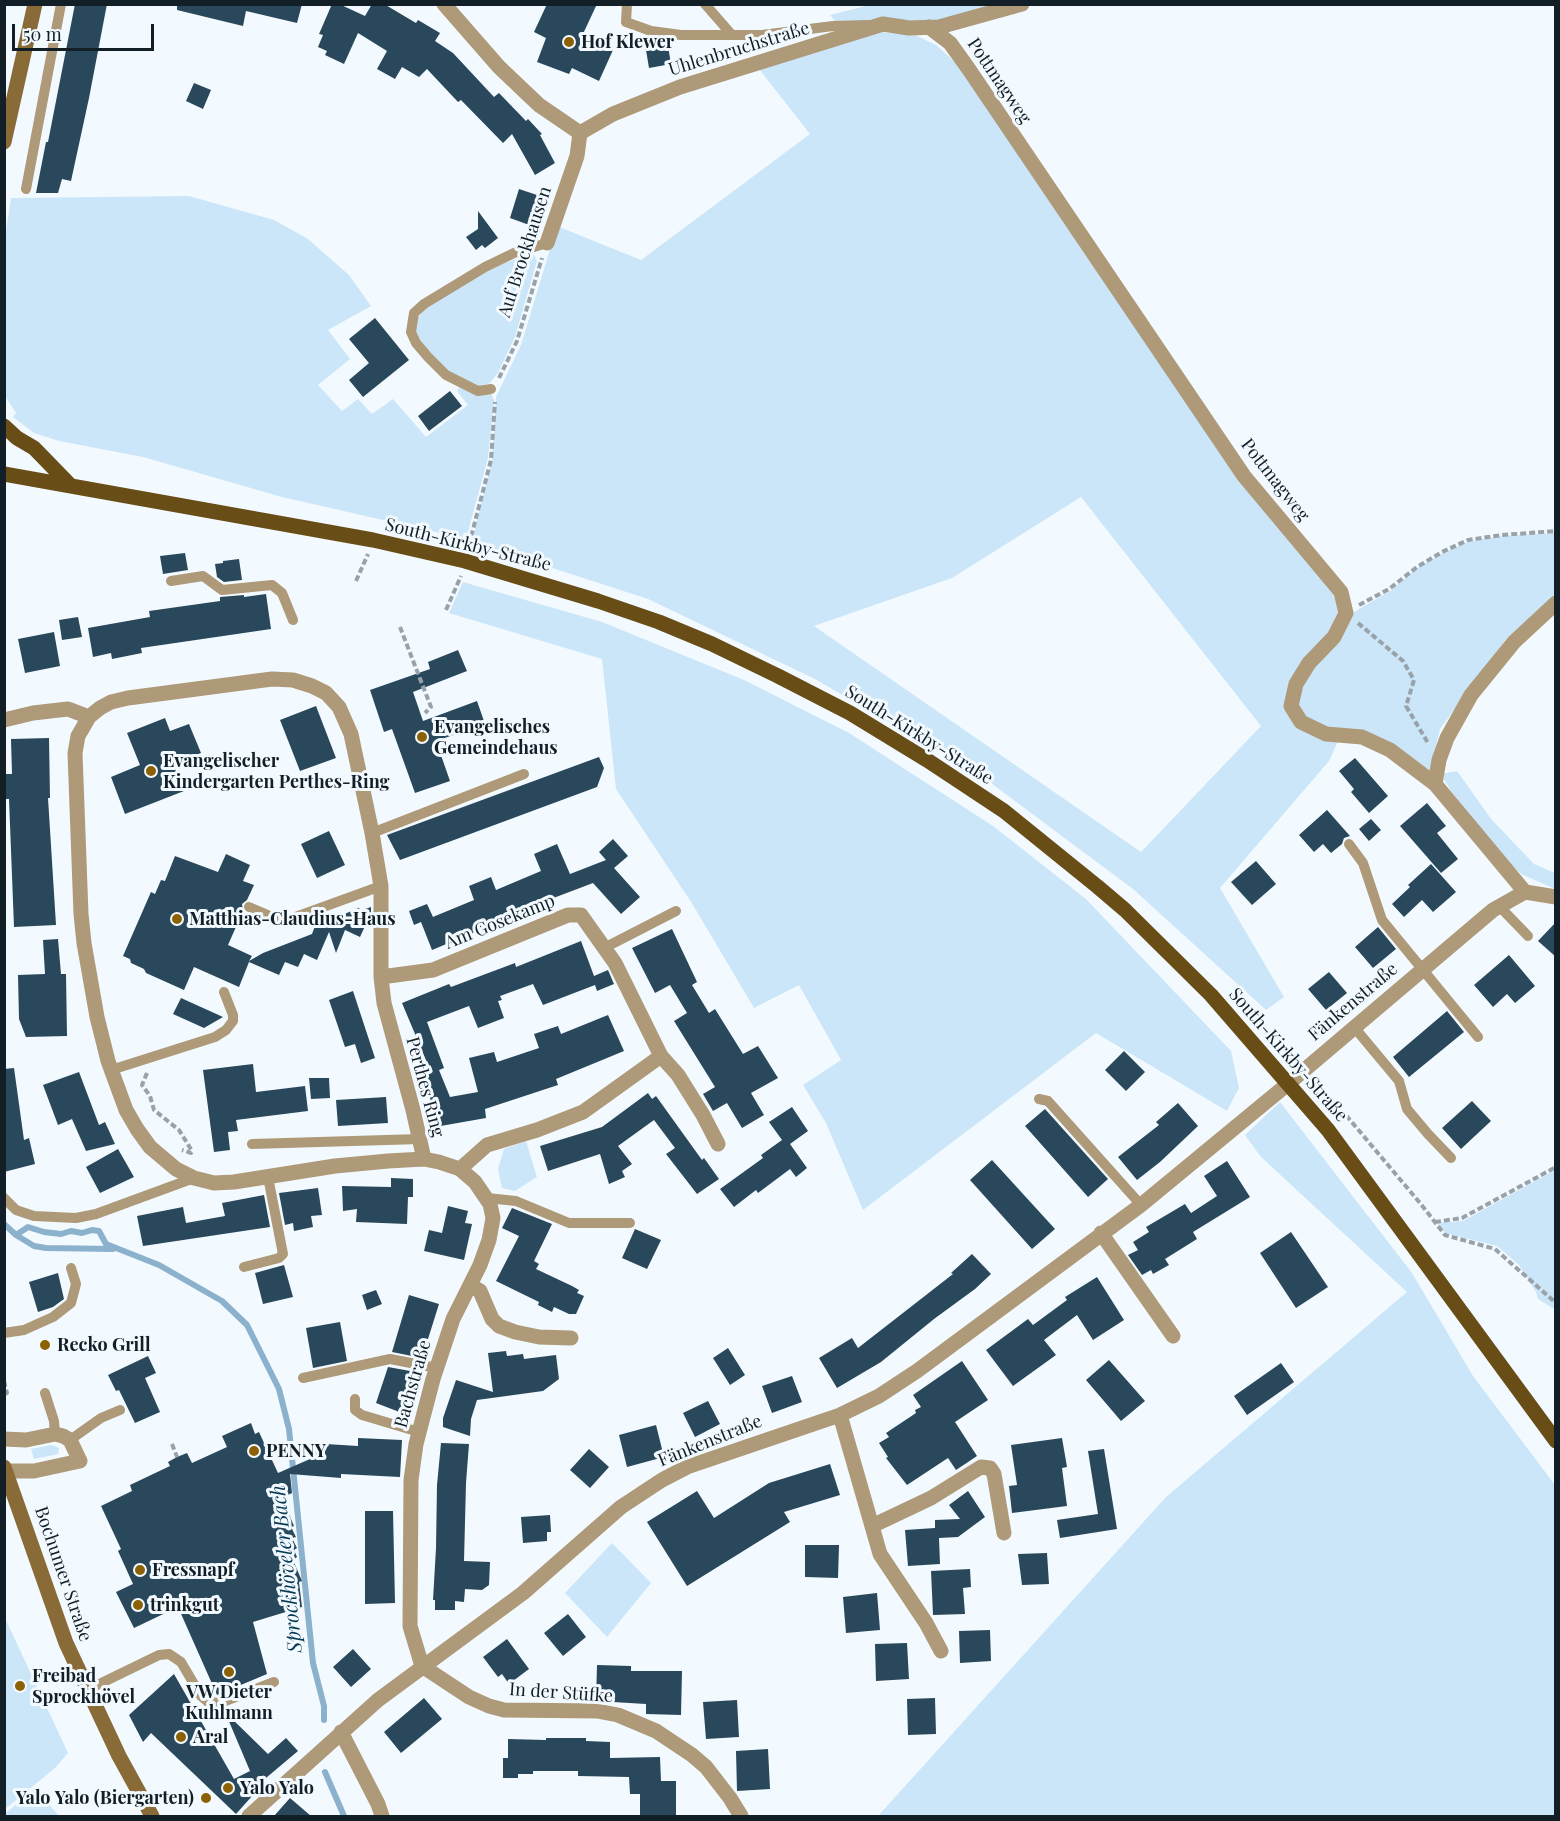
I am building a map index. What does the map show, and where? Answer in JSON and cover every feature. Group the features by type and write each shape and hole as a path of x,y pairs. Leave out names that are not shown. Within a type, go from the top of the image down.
{"main road":[{"path":"4,142 8,108 35,4"},
{"path":"4,426 17,438 34,447 71,486"},
{"name":"South-Kirkby-Straße","path":"4,474 373,540 465,561 598,601 659,622 712,644 850,713 927,760 1004,811 1125,910 1211,995 1328,1130 1556,1441"},
{"path":"4,487 28,479"},
{"name":"Bochumer Straße","path":"5,1470 58,1622 87,1690 119,1756 152,1816"}],"street":[{"path":"444,4 492,59 539,105 580,134"},
{"name":"Uhlenbruchstraße","path":"580,134 613,114 663,93 883,24 909,28 939,27 1022,4"},
{"name":"Pottmagweg","path":"929,27 950,43 968,68 1244,476 1341,592 1346,613"},
{"name":"Auf Brockhausen","path":"547,243 577,156 580,134"},
{"path":"1435,784 1439,760 1452,729 1471,695 1514,642 1556,603"},
{"path":"1346,613 1334,638 1310,663 1296,684 1291,706 1301,722 1326,734 1362,737 1390,750 1435,784 1525,892 1556,897"},
{"name":"Perthes Ring","path":"272,680 292,680 312,686 326,693 339,707 351,734 381,886 381,977 384,1003 424,1159 335,1166 268,1178 214,1183 194,1178 167,1162 144,1138 126,1110 111,1070 94,1007 81,914 75,753 78,736 89,717 111,702 272,680"},
{"path":"4,720 33,713 68,709 89,717"},
{"name":"Fänkenstraße","path":"249,1816 378,1700 523,1593 621,1507 662,1480 687,1467 840,1415 879,1396 917,1371 1141,1205 1499,906 1525,892"},
{"name":"Am Gosekamp","path":"381,977 433,970 568,915 581,915 606,947 661,1056 678,1075 718,1144"},
{"path":"460,1169 487,1145 537,1130 583,1112 661,1056"},
{"path":"424,1159 460,1169 475,1182 487,1198"},
{"name":"Bachstraße","path":"422,1666 410,1626 411,1480 419,1432 437,1368 453,1319 489,1240 492,1214 487,1198"},
{"path":"1101,1233 1173,1336"},
{"path":"470,1285 480,1291 492,1319 499,1326 531,1335 571,1338"},
{"path":"840,1415 880,1554 926,1623 941,1651"},
{"path":"4,1439 26,1440 54,1434 70,1440"},
{"name":"Bochumer Straße","path":"5,1470 34,1471 80,1461 70,1440"},
{"path":"872,1526 931,1498 981,1467 990,1468 994,1474 1004,1533"},
{"name":"In der Stüfke","path":"422,1666 469,1697 504,1710 597,1711 618,1715 656,1731 706,1767 741,1816"},
{"path":"341,1732 382,1816"}],"lane":[{"path":"26,189 61,4"},
{"path":"627,4 626,22 651,31 681,35 779,34 833,26 883,24"},
{"path":"705,4 732,35"},
{"path":"491,389 478,391 447,375 428,357 416,343 411,332 414,313 454,284 485,267 547,243"},
{"path":"171,581 204,576 222,590 272,585 282,593 293,620"},
{"path":"372,832 524,774"},
{"path":"1348,844 1363,863 1382,920 1421,971 1478,1037"},
{"path":"249,907 277,919 290,919 381,886"},
{"path":"1499,906 1528,936"},
{"path":"606,947 676,911"},
{"path":"111,1070 215,1037 226,1030 233,1021 233,1015 224,992"},
{"path":"1354,1027 1399,1081 1407,1109 1451,1158"},
{"path":"1039,1099 1048,1101 1141,1205"},
{"path":"252,1144 420,1139"},
{"path":"4,1198 16,1210 34,1216 76,1218 96,1214 194,1178"},
{"path":"244,1267 279,1258 283,1254 268,1178"},
{"path":"487,1198 516,1201 569,1223 630,1223"},
{"path":"4,1333 24,1330 53,1317 71,1304 76,1284 71,1268"},
{"path":"303,1378 390,1359 437,1368"},
{"path":"45,1393 54,1421 54,1434"},
{"path":"356,1399 355,1410 362,1415 419,1432"},
{"path":"70,1440 101,1418 120,1410"},
{"path":"87,1690 159,1655 169,1654 181,1662 201,1696 208,1702 220,1703 274,1682"}],"path":[{"name":"Auf Brockhausen","path":"491,389 517,341 547,243"},
{"path":"446,610 459,583 491,460 495,399 491,389"},
{"path":"1439,760 1406,706 1414,680 1403,661 1346,613 1389,589 1417,567 1442,552 1468,540 1556,531"},
{"path":"356,581 373,540"},
{"path":"400,627 430,707 425,713"},
{"path":"155,1056 142,1084 150,1096 154,1110 179,1130 192,1151 191,1153 181,1150"},
{"path":"1328,1130 1345,1114 1445,1235 1496,1249 1556,1303"},
{"path":"1435,1222 1462,1218 1556,1167"},
{"path":"4,1382 7,1394 4,1394"},
{"path":"172,1444 177,1457"}],"shaded area":[{"path":"870,5 1009,5 935,21 837,23 830,15"},
{"path":"878,32 913,34 936,45 956,63 1331,590 1340,607 1334,620 1347,616 1390,591 1419,567 1443,553 1470,541 1503,536 1555,533 1555,596 1507,638 1440,729 1427,786 1413,770 1354,740 1339,739 1329,761 1220,888 1284,997 1266,1010 1133,889 980,775 815,679 648,599 472,542 492,460 496,397 521,345 557,226 641,260 810,134 759,69","holes":["1081,497 1261,726 1141,852 814,626 952,578"]},
{"path":"189,196 274,220 308,239 349,275 371,306 328,330 350,359 318,385 342,411 358,399 372,414 393,399 426,437 468,405 457,391 461,385 490,391 494,400 488,458 466,539 282,497 143,457 59,441 34,433 13,417 16,413 5,396 4,243 11,198"},
{"path":"529,254 534,255 537,261 515,337 498,373 490,383 480,386 451,373 421,343 415,329 417,319 426,307 489,269"},
{"path":"463,582 602,622 744,680 849,733 993,826 1086,899 1231,1051 1239,1088 1227,1111 1096,1033 863,1210 826,1123 803,1085 841,1060 799,985 754,1008 693,905 616,789 602,659 449,613"},
{"path":"1457,771 1492,820 1534,864 1555,873 1555,889 1521,874 1505,859 1451,791 1441,774"},
{"path":"1280,1102 1412,1273 1473,1376 1555,1485 1555,1816 878,1816 1166,1497 1407,1292 1261,1157 1245,1135"},
{"path":"526,1141 537,1177 515,1191 502,1188 498,1169 504,1149"},
{"path":"1555,1170 1556,1297 1554,1309 1538,1299 1519,1265 1497,1246 1445,1233 1437,1223 1463,1221"},
{"path":"51,1445 59,1448 58,1454 34,1459 31,1449"},
{"path":"612,1543 651,1583 607,1637 565,1593"},
{"name":"Freibad Sprockhövel","path":"5,1618 68,1753 55,1768 5,1809"},
{"path":"35,1788 59,1816 5,1816 5,1814"}],"building":[{"path":"75,4 107,4 89,98 71,181 62,179 58,193 36,193 46,142 48,142"},
{"path":"177,4 302,4 297,23 246,11 243,26 177,10"},
{"path":"332,4 339,4 365,16 372,4 384,4 416,23 418,20 440,33 435,41 453,53 494,97 499,93 542,134 540,135 555,163 535,175 512,134 503,143 461,100 458,102 427,69 419,77 402,67 395,79 377,69 387,51 358,33 344,64 325,55 327,51 318,47 323,35 319,34"},
{"name":"Hof Klewer","path":"547,4 597,4 582,36 613,50 599,81 572,68 569,74 537,62 546,38 534,32"},
{"path":"668,46 671,64 649,68 646,50"},
{"path":"194,83 211,90 203,109 186,101"},
{"path":"519,189 540,196 532,226 510,218"},
{"path":"478,211 498,238 485,248 482,245 476,250 466,237 478,229"},
{"path":"375,318 409,360 363,397 349,380 369,363 349,339"},
{"path":"450,391 462,406 429,431 418,416"},
{"path":"185,553 188,570 163,574 160,556"},
{"path":"239,559 242,580 224,582 217,577 215,564"},
{"path":"266,594 271,629 141,648 142,653 112,659 111,653 93,657 88,628 150,617 149,611 220,601 220,597"},
{"path":"78,617 82,637 62,640 59,620"},
{"path":"54,632 60,666 25,673 18,639"},
{"name":"Evangelisches Gemeindehaus","path":"458,650 467,671 413,692 423,721 477,701 485,724 436,741 450,781 415,793 392,729 384,732 370,690 430,669 428,662"},
{"path":"316,706 336,758 300,771 280,720"},
{"name":"Evangelischer Kindergarten Perthes-Ring","path":"165,718 170,731 189,724 201,753 173,764 184,791 125,814 111,777 140,765 127,733"},
{"path":"49,738 50,798 48,798 56,925 14,927 9,799 4,799 4,774 12,774 11,739"},
{"name":"Matthias-Claudius-Haus","path":"599,757 604,768 597,787 400,860 387,835"},
{"path":"1355,758 1388,796 1369,813 1351,792 1354,789 1339,771"},
{"path":"1427,803 1446,826 1437,833 1458,859 1441,873 1400,826"},
{"path":"1327,810 1350,836 1344,838 1342,844 1331,853 1323,844 1314,852 1299,835"},
{"path":"1371,819 1381,830 1369,841 1359,829"},
{"path":"329,831 345,865 317,878 301,844"},
{"path":"613,839 628,856 614,868 640,897 621,914 593,883 535,905 534,903 483,925 485,928 432,950 421,922 414,925 409,911 427,904 433,917 474,900 469,886 491,877 496,890 541,871 534,854 557,844 570,874 606,860 599,852"},
{"name":"Matthias-Claudius-Haus","path":"226,854 250,865 243,881 254,885 247,900 242,904 243,911 228,945 252,956 249,961 263,953 312,934 315,926 359,908 360,911 371,907 371,913 360,937 345,930 336,953 329,932 317,960 304,954 298,967 285,962 279,975 249,962 239,987 194,967 184,990 146,973 144,969 123,956 151,892 155,894 161,880 165,881 175,856 218,872"},
{"path":"1256,861 1276,884 1252,905 1231,882"},
{"path":"1431,864 1456,892 1433,912 1422,900 1404,917 1392,904 1410,887 1408,885"},
{"path":"1556,922 1556,957 1538,941"},
{"path":"1378,927 1396,949 1373,968 1355,947"},
{"path":"672,929 697,982 692,985 709,1013 715,1009 743,1054 758,1046 778,1078 751,1093 764,1115 742,1128 727,1103 713,1111 703,1094 715,1087 674,1021 687,1013 670,985 655,993 632,948"},
{"path":"58,939 61,974 66,974 67,1036 26,1037 19,1019 18,975 45,974 43,940"},
{"path":"581,941 594,976 608,970 614,984 597,991 595,985 543,1005 533,984 500,996 502,1000 498,1001 504,1018 478,1028 469,1006 427,1022 444,1068 439,1070 450,1097 478,1092 469,1058 494,1052 497,1062 539,1048 534,1034 558,1026 561,1034 608,1015 624,1051 556,1079 558,1085 485,1109 486,1118 435,1127 426,1074 431,1072 402,1003 449,984 451,987 515,963 516,967"},
{"path":"1509,955 1535,986 1515,1003 1507,994 1493,1007 1474,985"},
{"path":"1329,972 1347,993 1326,1010 1308,989"},
{"path":"353,991 375,1058 361,1063 355,1044 345,1047 329,1000"},
{"path":"181,998 223,1017 204,1028 173,1014"},
{"path":"1447,1011 1464,1032 1409,1077 1393,1057"},
{"path":"1124,1051 1145,1072 1126,1091 1105,1070"},
{"path":"253,1064 256,1092 305,1086 308,1111 236,1120 238,1131 228,1132 230,1150 214,1152 203,1070"},
{"path":"14,1068 24,1140 29,1138 35,1164 4,1172 4,1069"},
{"path":"79,1072 99,1125 105,1122 115,1144 86,1151 72,1119 58,1125 43,1085"},
{"path":"309,1078 329,1078 330,1098 311,1099"},
{"path":"648,1093 652,1099 656,1096 702,1160 704,1158 719,1179 697,1194 666,1154 675,1148 654,1120 618,1146 632,1164 622,1171 625,1177 609,1184 600,1154 548,1171 540,1146 602,1127"},
{"path":"386,1097 388,1123 338,1126 336,1100"},
{"path":"1472,1101 1491,1121 1461,1149 1442,1128"},
{"path":"1178,1103 1198,1126 1137,1180 1118,1157 1159,1125 1156,1122"},
{"path":"792,1107 808,1131 790,1144 807,1168 796,1177 790,1169 758,1193 756,1190 734,1207 720,1189 763,1158 761,1155 782,1140 769,1122"},
{"path":"1045,1109 1108,1179 1088,1197 1025,1126"},
{"path":"118,1149 134,1177 100,1193 86,1167"},
{"path":"992,1160 1055,1229 1032,1249 970,1180"},
{"path":"1227,1161 1250,1197 1193,1232 1197,1239 1165,1259 1169,1265 1153,1274 1151,1270 1142,1275 1128,1255 1138,1250 1133,1242 1149,1232 1146,1227 1185,1204 1191,1213 1217,1196 1204,1176"},
{"path":"391,1178 413,1179 413,1197 408,1197 407,1224 356,1222 357,1209 343,1211 342,1186 391,1187"},
{"path":"318,1188 322,1215 311,1216 313,1227 294,1231 293,1223 285,1225 279,1193"},
{"path":"264,1195 270,1227 143,1246 137,1216 183,1207 186,1223 225,1216 222,1203"},
{"path":"448,1206 468,1211 465,1223 472,1224 464,1260 424,1251 429,1230 442,1233"},
{"path":"512,1208 552,1224 534,1261 539,1264 536,1269 579,1290 577,1293 584,1296 576,1314 569,1314 554,1307 552,1312 538,1305 539,1302 496,1281 519,1236 502,1228"},
{"path":"635,1229 661,1240 647,1269 622,1258"},
{"path":"1291,1232 1328,1287 1296,1308 1260,1253"},
{"path":"972,1254 991,1274 881,1362 837,1388 819,1358 852,1338 858,1348 953,1274 951,1273"},
{"path":"284,1265 293,1297 263,1304 255,1273"},
{"path":"58,1273 64,1299 53,1307 38,1312 29,1282"},
{"path":"1097,1277 1124,1320 1093,1340 1077,1315 1044,1340 1056,1355 1013,1386 986,1350 1028,1319 1033,1325 1067,1300 1065,1297"},
{"path":"376,1290 382,1304 367,1310 362,1295"},
{"path":"409,1295 439,1304 422,1358 392,1352"},
{"path":"340,1322 347,1361 313,1368 306,1328"},
{"path":"728,1348 745,1375 730,1385 713,1358"},
{"path":"506,1351 507,1356 523,1354 524,1359 556,1355 559,1379 543,1391 477,1400 471,1419 470,1436 443,1427 443,1418 456,1380 493,1392 488,1353"},
{"path":"148,1356 156,1373 145,1378 160,1412 135,1423 119,1390 116,1391 108,1375"},
{"path":"1109,1360 1145,1401 1121,1421 1086,1380"},
{"path":"962,1361 988,1400 955,1422 977,1456 956,1470 948,1458 907,1485 886,1458 888,1457 879,1443 889,1437 886,1433 916,1413 915,1410 921,1407 913,1395"},
{"path":"1281,1363 1294,1382 1247,1415 1234,1396"},
{"path":"388,1367 416,1372 402,1413 376,1403"},
{"path":"792,1376 802,1402 772,1413 762,1386"},
{"path":"708,1401 720,1424 695,1437 683,1413"},
{"path":"251,1423 255,1434 259,1432 278,1473 310,1459 310,1443 358,1446 358,1438 402,1440 400,1477 341,1474 341,1478 290,1474 292,1493 282,1498 294,1526 291,1527 296,1537 292,1538 297,1548 294,1550 297,1557 293,1560 302,1581 299,1582 302,1607 253,1622 267,1674 217,1695 178,1607 134,1628 116,1592 133,1584 118,1551 121,1549 101,1506 132,1491 130,1485 170,1466 168,1462 177,1457 187,1453 192,1463 227,1447 222,1436"},
{"path":"656,1425 664,1457 627,1467 619,1435"},
{"path":"1062,1438 1067,1467 1062,1468 1067,1506 1012,1513 1009,1486 1017,1485 1011,1445"},
{"path":"441,1443 469,1444 464,1561 490,1562 489,1585 482,1590 465,1589 464,1602 455,1601 455,1610 435,1610 435,1600 433,1600 437,1485"},
{"path":"589,1449 609,1467 590,1488 570,1470"},
{"path":"1104,1449 1117,1529 1060,1538 1057,1520 1098,1514 1088,1451"},
{"path":"830,1464 840,1495 784,1512 790,1522 687,1586 647,1522 697,1491 714,1518 769,1483"},
{"path":"968,1491 985,1517 958,1537 939,1538 940,1564 908,1566 905,1530 935,1528 935,1520 960,1519 949,1505"},
{"path":"365,1511 393,1511 395,1603 365,1604"},
{"path":"550,1515 551,1532 547,1532 547,1541 523,1543 521,1517"},
{"path":"805,1545 839,1545 838,1578 805,1577"},
{"path":"1047,1553 1049,1584 1022,1585 1018,1554"},
{"path":"970,1569 971,1587 963,1588 965,1614 933,1615 931,1571"},
{"path":"877,1593 880,1630 846,1633 843,1597"},
{"path":"568,1614 586,1637 563,1656 544,1633"},
{"path":"990,1630 991,1661 960,1663 959,1631"},
{"path":"507,1639 529,1669 509,1684 502,1674 498,1677 483,1657"},
{"path":"907,1643 909,1679 876,1681 875,1644"},
{"path":"353,1649 371,1669 351,1687 333,1667"},
{"path":"597,1665 631,1666 631,1671 682,1671 681,1715 646,1714 646,1704 596,1701"},
{"path":"174,1674 234,1779 250,1771 225,1712 268,1754 286,1738 298,1751 260,1783 262,1785 236,1814 151,1733 143,1742 129,1715"},
{"path":"424,1698 442,1719 401,1753 384,1732"},
{"path":"935,1698 936,1734 908,1735 907,1699"},
{"path":"737,1700 739,1737 706,1739 703,1702"},
{"path":"546,1738 586,1738 586,1741 610,1742 610,1758 660,1757 661,1781 676,1781 676,1816 640,1816 640,1794 630,1794 629,1777 578,1776 578,1771 533,1771 533,1774 518,1774 518,1778 503,1778 503,1758 508,1758 508,1739 546,1740"},
{"path":"768,1749 770,1789 737,1791 736,1751"},
{"path":"290,1798 311,1816 274,1816"}],"waterway":[{"name":"Sprockhöveler Bach","path":"4,1224 34,1246 113,1249"},
{"name":"Sprockhöveler Bach","path":"16,1235 28,1227 61,1234 71,1231 82,1233 92,1230 99,1231 106,1244 159,1265 222,1301 247,1325 279,1389 289,1429 313,1663 324,1706 324,1720"},
{"name":"Sprockhöveler Bach","path":"325,1772 344,1816"}],"place":[{"name":"Hof Klewer","path":"569,42"},
{"name":"Evangelisches Gemeindehaus","path":"422,737"},
{"name":"Evangelischer Kindergarten Perthes-Ring","path":"151,771"},
{"name":"Matthias-Claudius-Haus","path":"177,919"},
{"name":"Recko Grill","path":"45,1345"},
{"name":"PENNY","path":"254,1451"},
{"name":"Fressnapf","path":"140,1570"},
{"name":"trinkgut","path":"138,1605"},
{"name":"VW Dieter Kuhlmann","path":"229,1672"},
{"name":"Freibad Sprockhövel","path":"20,1686"},
{"name":"Aral","path":"181,1737"},
{"name":"Yalo Yalo","path":"228,1788"},
{"name":"Yalo Yalo (Biergarten)","path":"206,1798"}]}
